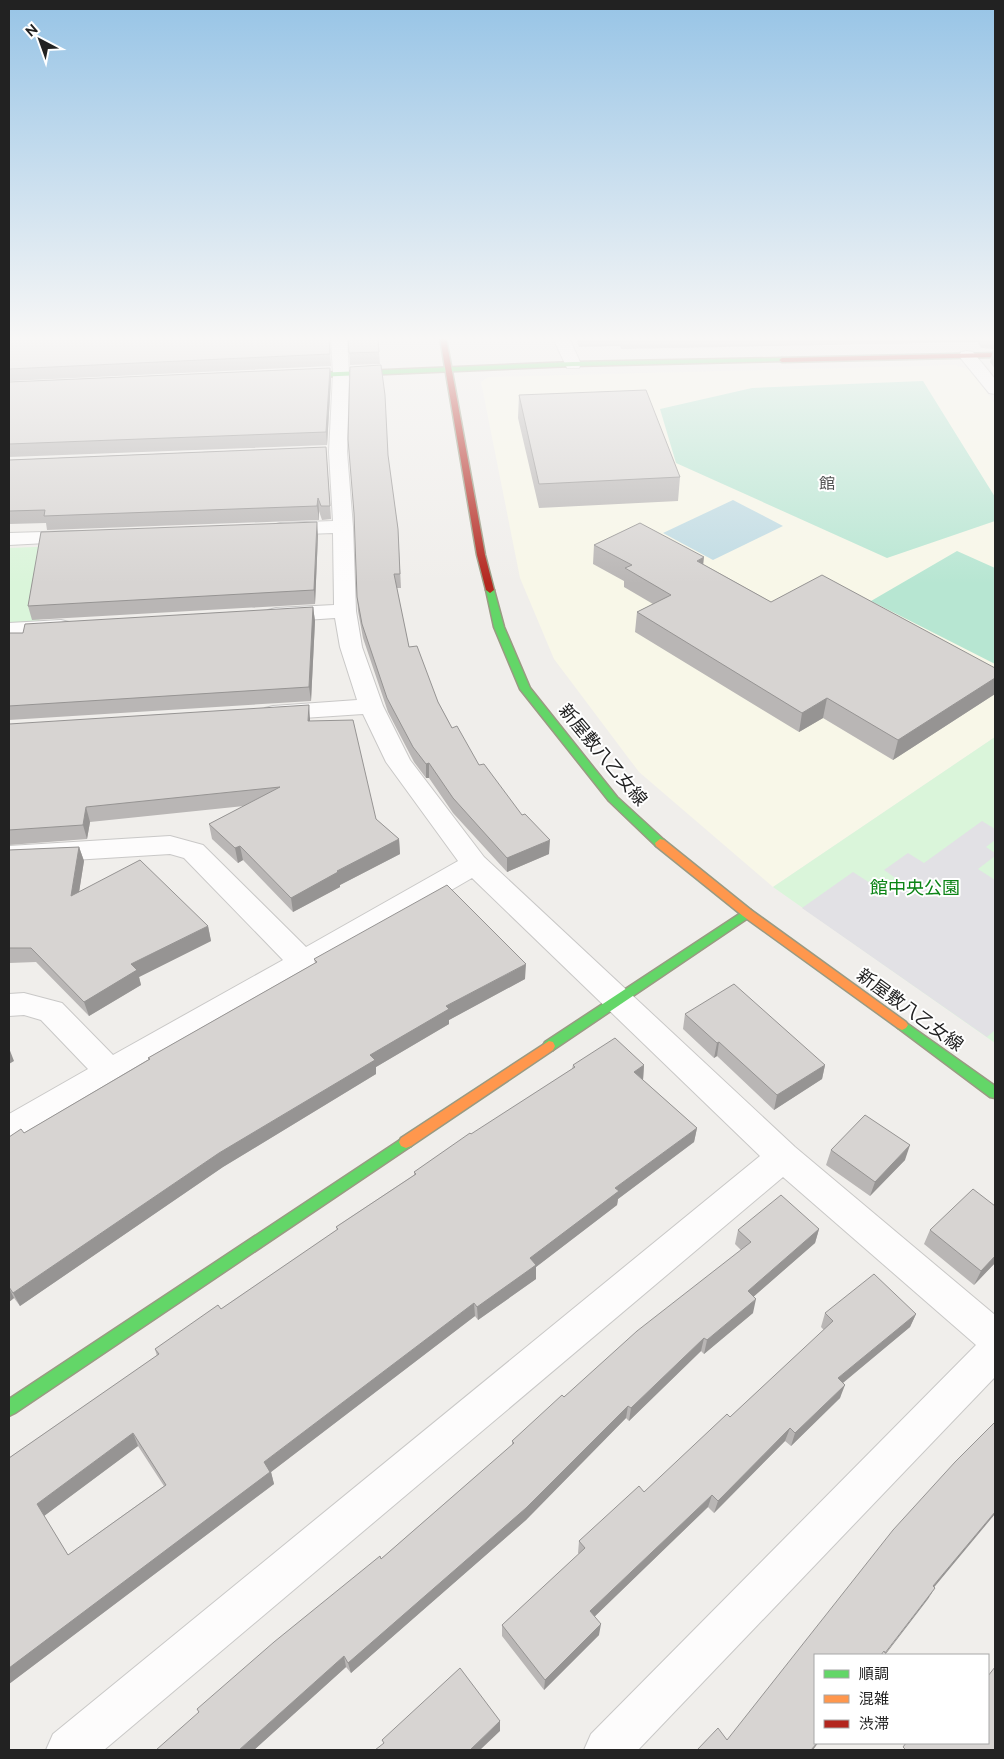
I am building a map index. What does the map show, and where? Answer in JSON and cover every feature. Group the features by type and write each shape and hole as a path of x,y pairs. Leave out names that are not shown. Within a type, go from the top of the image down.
{"street":[{"path":"340,420 338,452 343,527 345,611 351,647 371,706 399,762 474,864 783,1157 995,1338"},
{"name":"新屋敷八乙女線","path":"457,420 481,555 499,627 526,689 576,755 613,799 666,849 746,913 995,1093"},
{"path":"318,453 338,452"},
{"path":"265,530 343,527"},
{"path":"9,540 97,536"},
{"path":"256,616 345,611"},
{"path":"9,630 78,626"},
{"path":"254,714 371,706"},
{"path":"9,855 170,845 193,851 303,962"},
{"path":"9,1130 109,1071 474,864"},
{"path":"9,1408 746,913"},
{"path":"9,1005 24,1004 51,1011 109,1071"},
{"path":"69,1750 783,1157"},
{"path":"607,1750 995,1351"}],"shaded area":[{"path":"489,420 995,420 995,737 773,887 639,772 554,659 520,578"},
{"name":"館中央公園","path":"982,821 995,829 995,840 986,847 995,853 995,856 978,869 995,880 995,1030 987,1037 802,908 853,872 881,890 897,879 884,870 908,853 924,863"}],"green space":[{"path":"663,420 947,420 995,497 995,521 887,558 676,463"},
{"path":"59,546 39,621 9,623 9,548"},
{"path":"957,551 995,568 995,664 871,601"},
{"name":"館中央公園","path":"995,737 995,1043 773,887"}],"water":[{"path":"733,500 783,526 713,560 663,533"}],"building":[{"path":"9,420 327,420 326,432 9,444"},
{"path":"349,420 386,420 388,455 398,529 400,574 394,574 409,647 417,646 438,702 452,728 457,726 479,765 484,764 522,815 525,814 550,840 507,858 453,798 429,763 426,764 413,747 387,698 362,624 357,597 354,513 348,439"},
{"path":"525,420 658,420 680,477 539,484"},
{"path":"326,447 330,506 321,506 318,498 317,506 44,516 45,510 9,511 9,460"},
{"path":"317,522 314,590 28,606 41,532"},
{"path":"640,523 704,557 697,561 771,602 822,575 995,668 995,678 898,740 827,698 802,713 637,612 671,595 625,568 632,565 594,545"},
{"path":"313,607 309,687 9,706 9,633 23,633 25,624"},
{"path":"309,705 308,721 353,720 376,819 399,839 337,871 291,898 240,846 235,848 209,824 280,787 86,807 83,825 9,830 9,724"},
{"path":"79,847 71,896 140,860 208,926 131,964 137,970 84,1002 31,948 9,948 9,850"},
{"path":"447,885 526,964 446,1006 449,1009 370,1055 375,1060 219,1153 13,1293 9,1287 9,1137 21,1129 24,1133 150,1059 148,1058 317,962 314,959"},
{"path":"734,984 825,1065 777,1095 685,1014"},
{"path":"615,1038 644,1065 634,1072 697,1128 615,1188 619,1191 530,1258 536,1265 477,1307 474,1303 264,1462 270,1472 9,1668 9,1458 159,1354 155,1349 218,1305 221,1309 338,1229 336,1227 416,1174 414,1172 470,1133 575,1067 573,1065","holes":["133,1433 166,1485 68,1555 37,1504"]},
{"path":"865,1115 910,1145 875,1182 831,1150"},
{"path":"973,1189 995,1206 995,1256 981,1271 930,1230"},
{"path":"781,1195 819,1229 748,1291 756,1299 707,1340 704,1338 631,1408 628,1406 526,1508 348,1663 344,1656 239,1750 156,1750 199,1712 197,1709 274,1642 380,1556 381,1559 514,1443 512,1441 562,1395 564,1397 637,1331 751,1242 738,1230"},
{"path":"874,1274 916,1314 838,1378 845,1385 795,1433 790,1428 718,1501 712,1495 590,1611 601,1624 545,1680 502,1625 585,1548 579,1541 639,1486 644,1492 727,1414 730,1417 833,1321 825,1313"},
{"path":"995,1422 995,1512 933,1586 935,1588 885,1653 884,1651 882,1654 814,1654 814,1744 816,1744 811,1750 697,1750 718,1728 727,1740 893,1530 955,1462"},
{"path":"995,1667 995,1750 905,1750 903,1747 905,1744 989,1744 989,1675"},
{"path":"460,1668 500,1721 470,1750 375,1750 384,1743 382,1740"}],"traffic: fast":[{"path":"490,590 499,627 525,689 613,799 660,843"},
{"path":"549,1046 747,913"},
{"path":"902,1025 995,1093"},
{"path":"9,1408 406,1142"}],"traffic: slow":[{"path":"660,843 747,913 902,1025"},
{"path":"406,1142 549,1046"}],"traffic: jam":[{"path":"457,420 481,555 490,590"}],"district":[{"name":"館","path":"827,483"}]}
